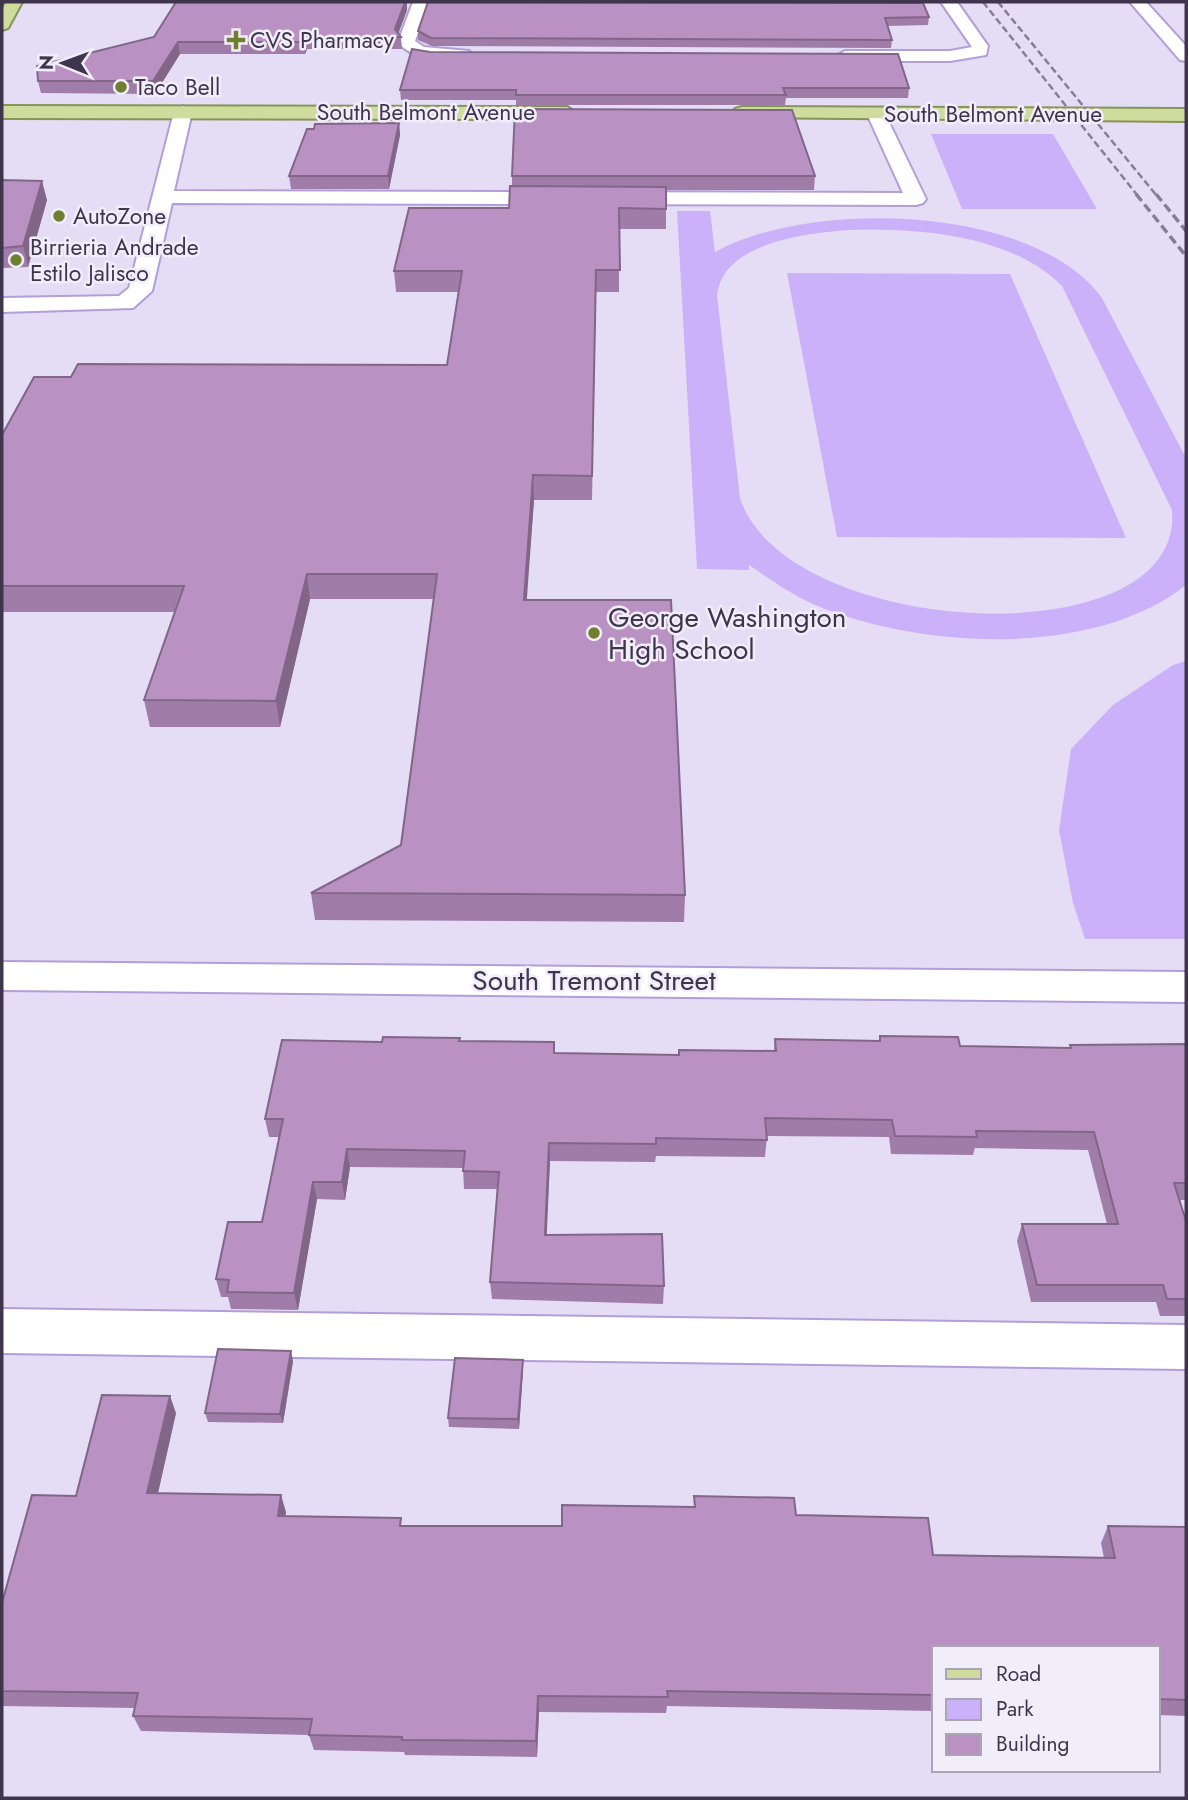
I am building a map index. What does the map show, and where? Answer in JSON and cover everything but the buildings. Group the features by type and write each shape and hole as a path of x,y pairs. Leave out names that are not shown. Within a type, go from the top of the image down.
{"main road":[{"path":"2,25 14,2"},
{"name":"South Belmont Avenue","path":"2,111 582,113"},
{"name":"South Belmont Avenue","path":"722,113 1186,115"}],"street":[{"path":"409,2 434,2"},
{"path":"421,2 406,42 411,48 430,54 478,55"},
{"path":"1138,2 1178,40 1186,56"},
{"path":"828,56 950,56 979,51 980,46 947,4"},
{"path":"2,305 125,303 140,291 183,112"},
{"path":"161,197 916,200 876,114"},
{"name":"South Tremont Street","path":"2,976 1186,987"},
{"path":"2,1331 1186,1347"}],"green space":[{"path":"931,134 1053,134 1097,209 962,209"},
{"path":"677,211 710,211 715,252 756,235 806,224 861,218 918,220 974,228 1026,244 1070,267 1102,298 1186,458 1186,585 1148,609 1103,626 1055,635 1004,639 953,637 902,630 855,619 813,604 749,565 749,570 697,569","holes":["876,230 934,233 990,245 1041,269 1062,286 1172,510 1159,558 1116,591 1053,609 978,613 900,603 829,580 772,545 740,498 717,295 723,277 734,263 770,244 812,234"]},
{"path":"787,273 1010,274 1126,538 837,537"},
{"path":"1186,661 1186,939 1085,939 1073,903 1059,830 1071,749 1113,705 1173,665"}],"railway":[{"path":"983,2 1138,196"},
{"path":"998,2 1157,196"},
{"path":"1136,194 1186,256"},
{"path":"1156,194 1186,231"}],"place":[{"name":"CVS Pharmacy","path":"236,40"},
{"name":"Taco Bell","path":"121,87"},
{"name":"AutoZone","path":"59,216"},
{"name":"Birrieria Andrade Estilo Jalisco","path":"16,260"},
{"name":"George Washington High School","path":"594,633"}]}
